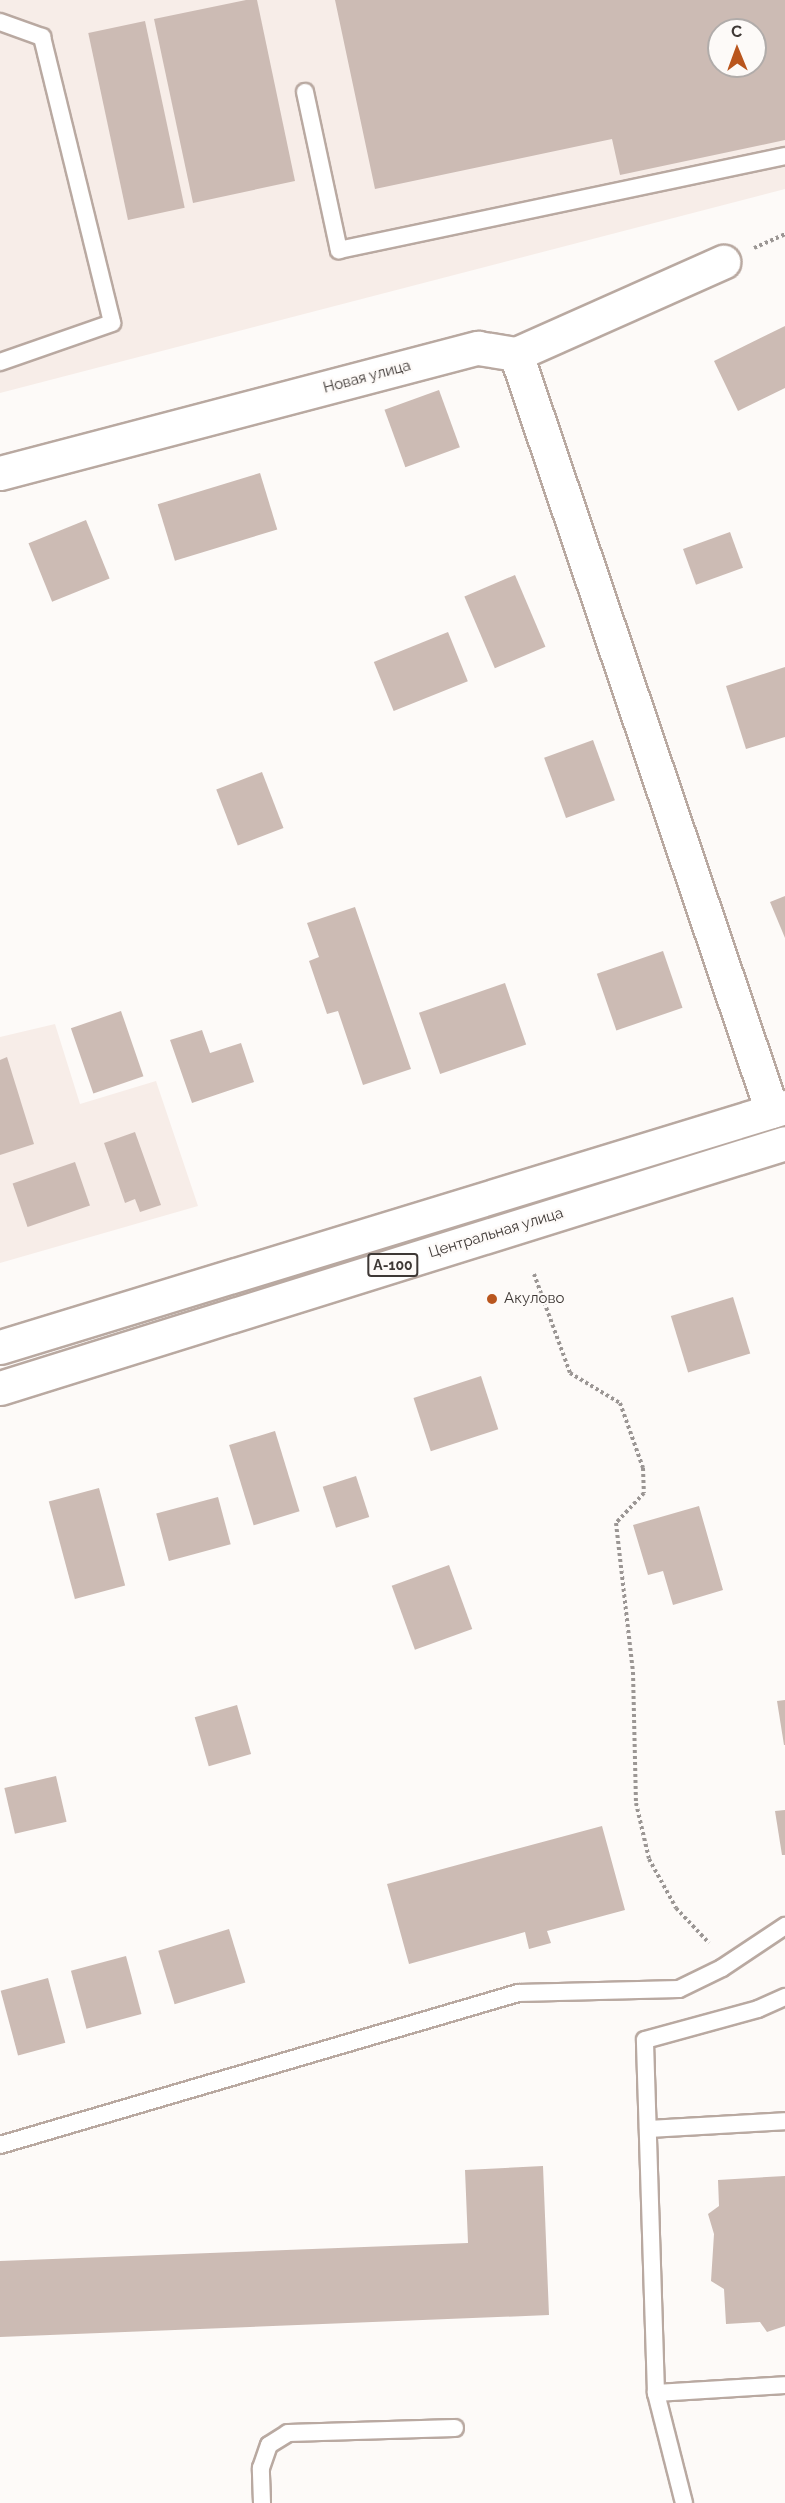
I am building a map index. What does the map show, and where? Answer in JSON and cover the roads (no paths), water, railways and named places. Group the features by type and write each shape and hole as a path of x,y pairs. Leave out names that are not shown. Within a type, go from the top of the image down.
{"main road":[{"path":"723,262 516,354 779,1109"},
{"name":"Новая улица","path":"0,473 478,348 516,354"},
{"name":"А-100","path":"0,1347 779,1109"},
{"name":"Центральная улица","path":"0,1388 785,1143"}],"lane":[{"path":"0,22 42,38 112,323 0,362"},
{"path":"305,92 339,250 785,156"},
{"path":"0,2145 518,1993 679,1989 741,1956 785,1926"},
{"path":"684,2503 656,2393 645,2040 758,2009 785,1997"},
{"path":"648,2129 785,2121"},
{"path":"656,2393 785,2385"},
{"path":"262,2503 261,2468 269,2445 288,2433 455,2428"}],"place":[{"name":"Акулово","path":"492,1299"}]}
